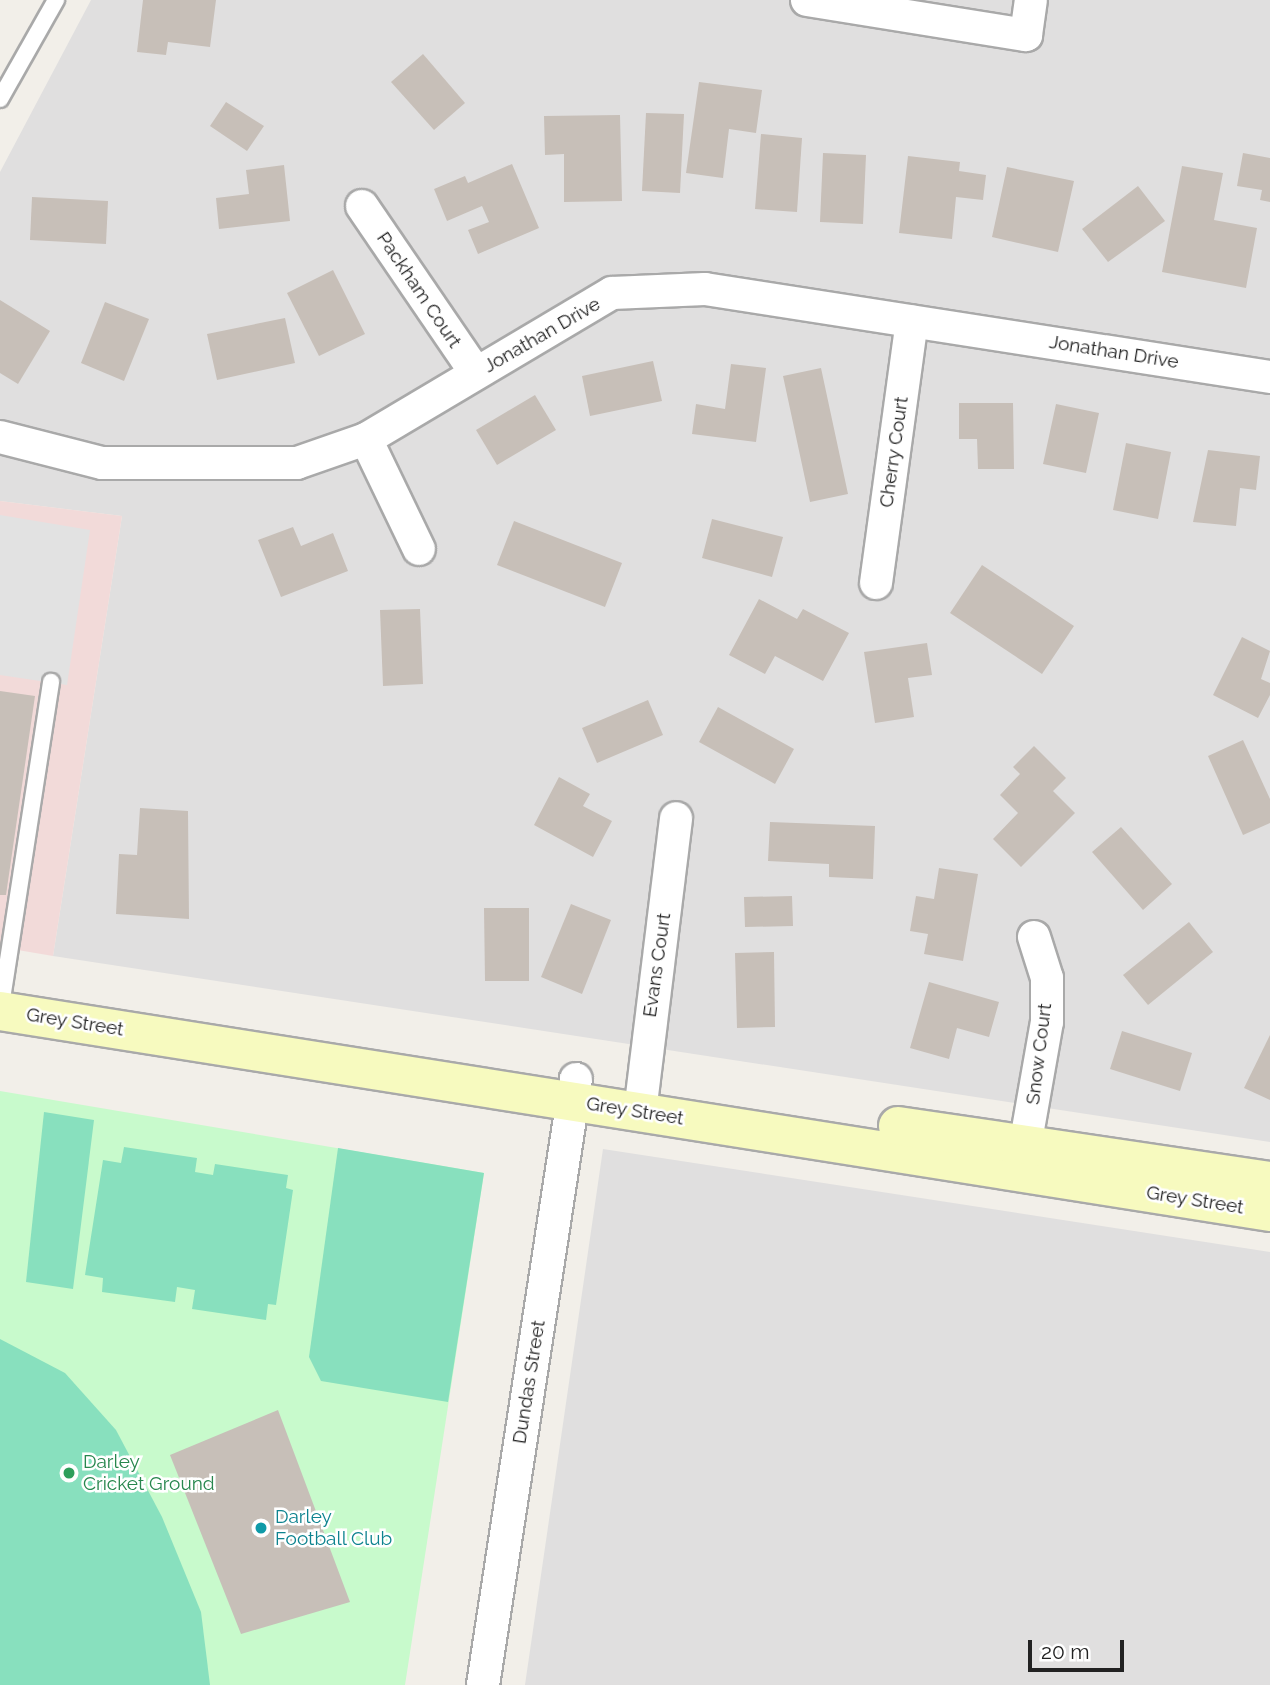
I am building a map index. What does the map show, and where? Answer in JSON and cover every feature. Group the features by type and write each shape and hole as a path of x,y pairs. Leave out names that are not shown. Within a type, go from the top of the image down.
{"street":[{"path":"807,0 1026,35 1031,0"},
{"name":"Packham Court","path":"362,206 476,373"},
{"name":"Jonathan Drive","path":"0,437 102,463 226,467 297,463 366,439 612,293 705,289 1270,377"},
{"name":"Cherry Court","path":"876,583 912,321"},
{"path":"366,439 419,549"},
{"name":"Evans Court","path":"642,1101 676,818"},
{"name":"Snow Court","path":"1023,1158 1047,1022 1047,978 1034,937"},
{"name":"Grey Street","path":"1,1005 1023,1158 1270,1181"},
{"name":"Dundas Street","path":"483,1685 574,1090"},
{"name":"Grey Street","path":"1023,1158 1270,1212"}],"lane":[{"path":"0,99 56,0"},
{"path":"1,1005 8,916 51,682"}],"shaded area":[{"path":"91,0 1270,0 1270,1142 53,956 122,516 0,501 0,172"},
{"path":"0,501 122,516 53,956 0,947"},
{"path":"0,515 90,530 67,685 0,675"},
{"path":"603,1149 1270,1252 1270,1685 525,1685"}],"green space":[{"path":"0,1091 484,1173 405,1685 0,1685"},
{"path":"44,1112 94,1120 73,1289 26,1282"},
{"path":"124,1147 197,1158 195,1172 213,1175 215,1164 288,1175 286,1188 293,1190 276,1305 268,1304 266,1320 192,1309 195,1290 177,1287 175,1302 102,1292 103,1278 85,1275 103,1160 121,1163"},
{"path":"338,1148 484,1173 448,1402 321,1381 309,1357"},
{"name":"Darley Cricket Ground","path":"0,1339 65,1373 116,1430 162,1517 201,1612 210,1685 0,1685"}],"building":[{"path":"143,0 216,0 210,47 168,42 166,55 137,52"},
{"path":"423,54 465,103 434,130 391,82"},
{"path":"699,82 762,90 756,133 729,129 723,178 686,173"},
{"path":"226,102 264,126 247,151 210,126"},
{"path":"646,113 684,114 680,193 642,191"},
{"path":"620,115 622,201 564,202 564,154 545,155 544,116"},
{"path":"761,134 802,138 797,212 755,209"},
{"path":"823,153 866,155 863,224 820,222"},
{"path":"1243,153 1270,158 1270,202 1260,200 1262,190 1237,186"},
{"path":"908,156 960,162 959,171 986,175 983,200 956,197 952,239 899,233"},
{"path":"512,164 539,228 478,254 468,230 489,222 482,206 447,221 434,189 465,176 468,183"},
{"path":"284,165 290,221 219,229 216,198 249,194 246,170"},
{"path":"1182,166 1223,173 1214,220 1257,228 1246,288 1162,272"},
{"path":"1007,167 1074,181 1058,252 992,237"},
{"path":"1138,186 1165,221 1108,262 1082,229"},
{"path":"32,197 108,201 106,244 30,240"},
{"path":"333,270 365,334 319,356 287,293"},
{"path":"0,300 50,331 18,384 0,373"},
{"path":"105,302 149,319 124,381 81,363"},
{"path":"285,318 295,363 217,380 207,334"},
{"path":"653,361 662,401 590,416 582,376"},
{"path":"731,364 766,368 756,442 692,434 696,404 725,409"},
{"path":"821,368 848,494 810,502 783,376"},
{"path":"535,395 556,430 497,465 476,430"},
{"path":"959,403 1013,403 1014,469 978,469 977,439 959,439"},
{"path":"1056,404 1099,413 1086,473 1043,464"},
{"path":"1126,443 1171,452 1158,519 1113,510"},
{"path":"1208,450 1260,456 1256,490 1240,488 1236,526 1193,522"},
{"path":"712,519 783,537 772,577 702,558"},
{"path":"514,521 622,563 605,607 497,565"},
{"path":"293,527 301,546 333,533 348,571 281,597 258,540"},
{"path":"982,565 1074,626 1042,674 950,613"},
{"path":"759,599 797,619 803,609 849,633 823,681 775,656 765,674 729,655"},
{"path":"420,609 423,684 383,686 380,610"},
{"path":"1242,637 1270,651 1261,679 1270,683 1270,695 1258,718 1213,695"},
{"path":"927,643 932,675 908,678 914,717 875,723 864,652"},
{"path":"0,691 35,696 6,895 0,895"},
{"path":"648,700 663,735 597,763 582,728"},
{"path":"718,707 794,749 775,784 699,742"},
{"path":"1243,740 1270,799 1270,823 1243,835 1208,756"},
{"path":"1034,746 1066,778 1053,791 1075,813 1021,867 993,839 1018,813 1000,795 1020,774 1013,767"},
{"path":"559,777 590,794 583,806 612,821 593,857 534,825"},
{"path":"140,808 188,811 189,919 116,914 119,854 137,855"},
{"path":"770,822 875,826 873,879 829,877 829,864 768,861"},
{"path":"1121,827 1172,884 1143,910 1092,852"},
{"path":"939,868 978,874 963,961 924,954 928,934 910,931 916,896 934,899"},
{"path":"792,896 793,926 745,927 744,897"},
{"path":"571,904 611,920 582,994 541,977"},
{"path":"484,908 529,908 529,981 485,981"},
{"path":"1189,922 1213,952 1148,1005 1123,975"},
{"path":"774,952 775,1027 737,1028 735,953"},
{"path":"929,982 999,1002 989,1037 957,1028 949,1059 910,1048"},
{"path":"1122,1031 1192,1053 1180,1091 1110,1069"},
{"path":"1270,1035 1270,1100 1244,1088"},
{"name":"Darley Football Club","path":"278,1410 350,1602 241,1634 170,1455"}],"place":[{"name":"Darley Cricket Ground","path":"69,1473"},
{"name":"Darley Football Club","path":"261,1528"}]}
